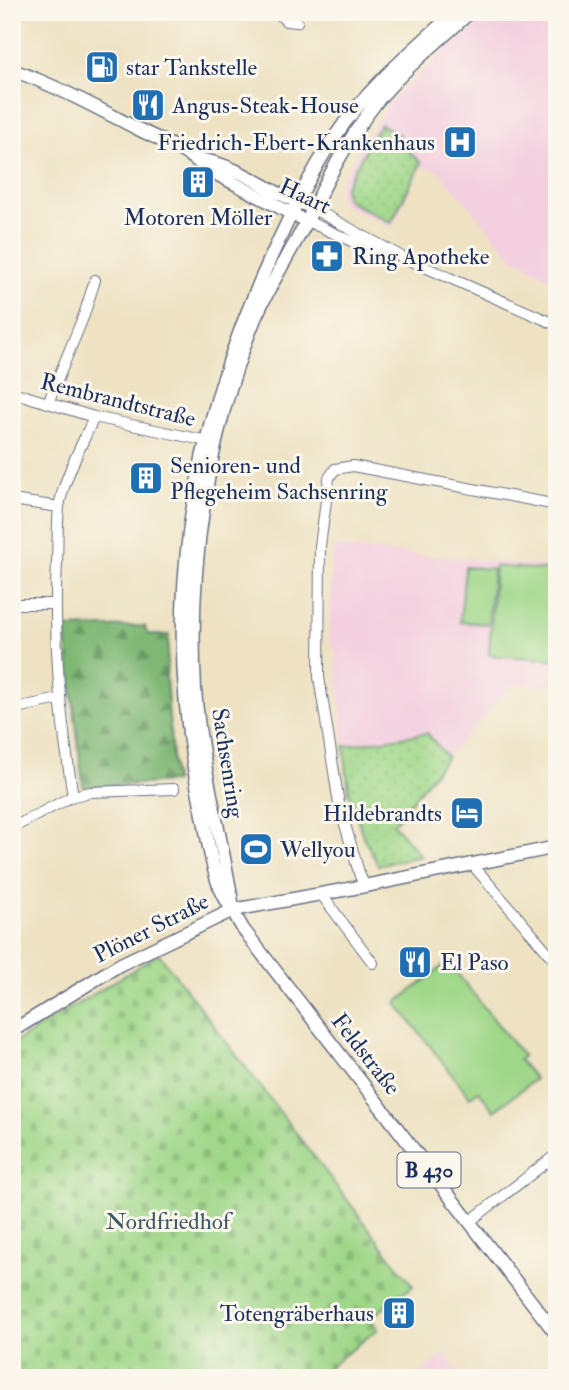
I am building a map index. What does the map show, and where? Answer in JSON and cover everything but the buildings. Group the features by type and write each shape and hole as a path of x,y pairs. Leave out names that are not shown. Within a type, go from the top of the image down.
{"main road":[{"name":"Sachsenring","path":"233,910 203,760 194,663 199,535 210,442 236,340 310,179 335,136 366,96 455,12"},
{"name":"Sachsenring","path":"210,442 255,319 344,152 376,103 400,76 470,12"},
{"name":"Haart","path":"12,70 42,80 196,159 207,169 292,214 309,215"},
{"name":"Haart","path":"196,159 209,160 260,181 298,201 309,215"},
{"path":"260,181 291,187 310,179"},
{"name":"Plöner Straße","path":"12,1031 119,965 233,910 557,847"},
{"name":"Feldstraße","path":"233,910 248,937 557,1335"}],"street":[{"path":"277,12 286,20 297,22"},
{"name":"Haart","path":"309,215 557,325"},
{"path":"48,403 95,281"},
{"name":"Rembrandtstraße","path":"12,392 94,418 210,442"},
{"path":"73,796 59,699 55,604 60,507 94,418"},
{"path":"365,886 339,804 319,677 320,546 329,478 335,469 353,466 557,505"},
{"path":"12,500 60,507"},
{"path":"12,604 55,604"},
{"path":"12,709 59,699"},
{"path":"12,828 73,796 91,792 174,789"},
{"path":"471,863 557,963"},
{"path":"321,894 373,963"},
{"path":"469,1222 557,1154"}],"shaded area":[{"name":"Friedrich-Ebert-Krankenhaus","path":"486,12 557,12 557,283 512,257 439,171 421,166 392,228 342,204 339,196 339,183 390,101"},
{"path":"332,547 557,567 557,686 511,685 447,757 426,733 344,746 335,651 329,640"},
{"path":"444,1354 463,1378 414,1378"}],"green space":[{"path":"380,124 400,135 398,141 421,163 391,223 347,200 344,188"},
{"path":"495,566 557,571 557,660 489,655"},
{"path":"465,567 493,569 488,624 460,622"},
{"path":"145,626 147,634 169,635 166,678 174,782 83,787 65,628"},
{"path":"427,733 447,757 393,824 421,856 378,865 363,836 349,792 344,746"},
{"name":"Nordfriedhof","path":"159,954 413,1286 370,1318 378,1329 315,1378 12,1378 12,1044"},
{"path":"448,962 523,1056 519,1060 535,1079 494,1111 479,1091 470,1097 396,1003"}],"place":[{"name":"star Tankstelle","path":"102,67"},
{"name":"Angus-Steak-House","path":"148,105"},
{"name":"Friedrich-Ebert-Krankenhaus","path":"460,142"},
{"name":"Motoren Möller","path":"198,182"},
{"name":"Ring Apotheke","path":"327,256"},
{"name":"Senioren- und Pflegeheim Sachsenring","path":"146,478"},
{"name":"Hildebrandts","path":"467,813"},
{"name":"Wellyou","path":"256,849"},
{"name":"El Paso","path":"415,962"},
{"name":"Totengräberhaus","path":"399,1313"}]}
